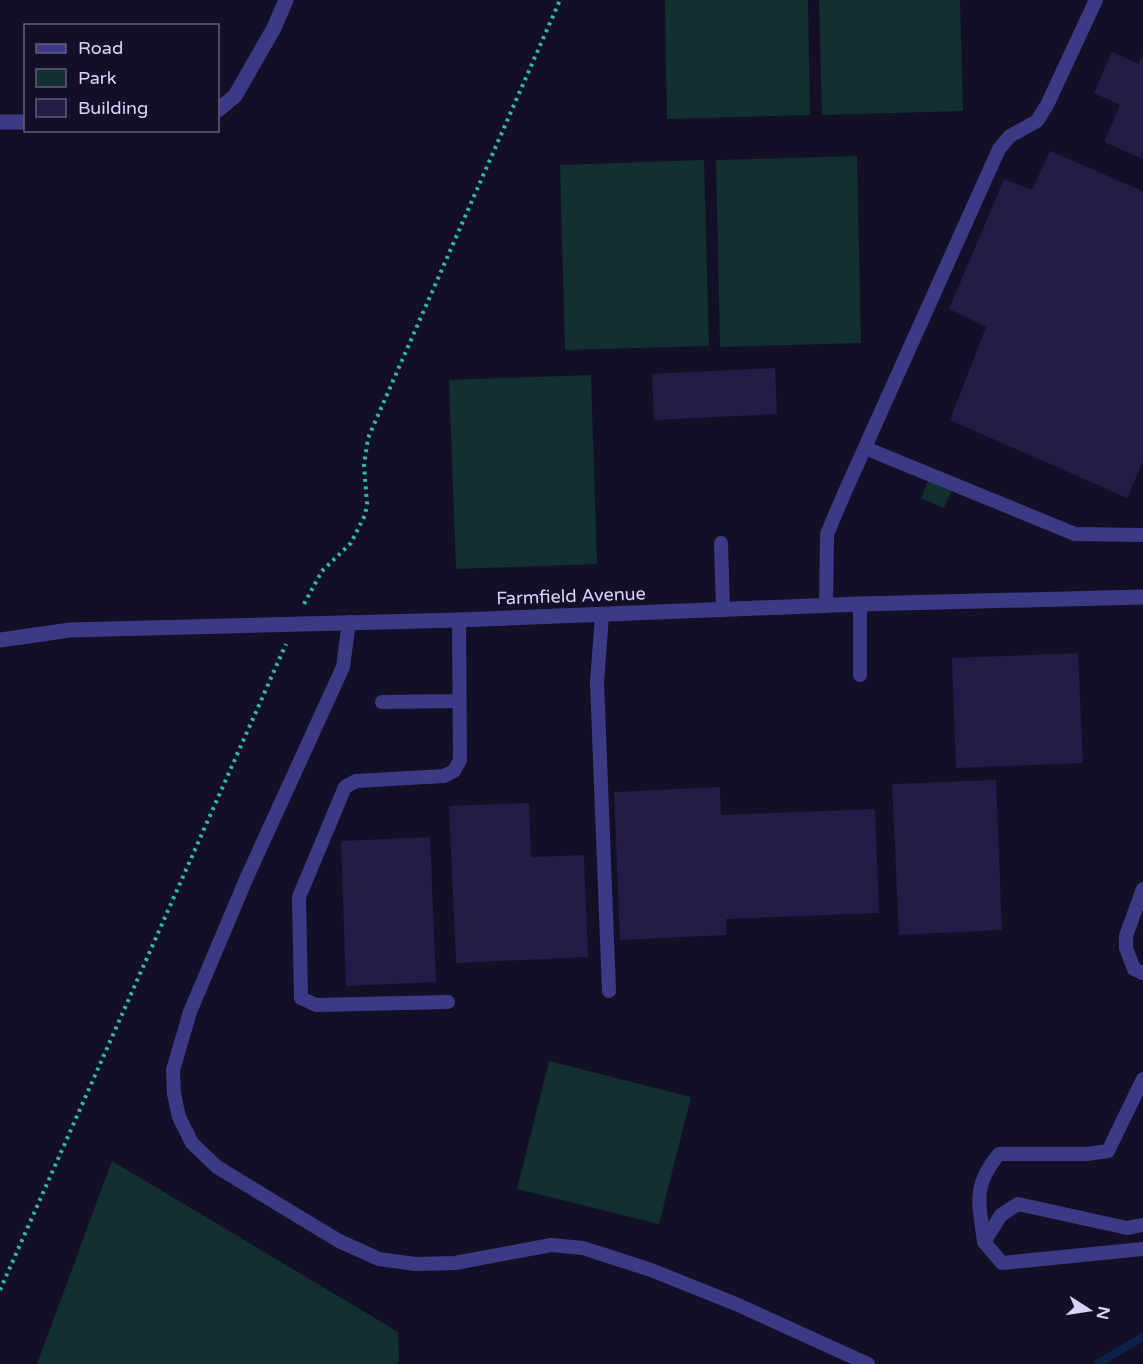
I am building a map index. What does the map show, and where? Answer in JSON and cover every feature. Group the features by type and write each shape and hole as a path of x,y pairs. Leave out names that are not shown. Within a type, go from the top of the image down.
{"street":[{"path":"219,109 235,96 274,28 286,0"},
{"path":"0,122 24,122"},
{"name":"Farmfield Avenue","path":"0,639 70,630 349,621 459,620 860,604 1143,597"}],"lane":[{"path":"826,606 827,534 865,448 999,149 1010,136 1037,121 1047,105 1096,0"},
{"path":"865,448 1075,534 1143,535"},
{"path":"721,543 723,610"},
{"path":"860,604 860,675"},
{"path":"602,615 597,682 609,991"},
{"path":"448,1002 316,1005 301,998 299,897 345,787 356,781 444,776 454,771 460,760 459,620"},
{"path":"349,621 344,667 247,877 190,1012 172,1070 179,1117 192,1143 217,1167 339,1241 379,1259 415,1264 454,1263 551,1245 583,1248 651,1270 736,1304 868,1364"},
{"path":"382,702 459,701"},
{"path":"1143,889 1126,936 1126,948 1134,969 1143,972"},
{"path":"1143,1079 1108,1151 1087,1154 999,1154 987,1168 978,1194 984,1242 1002,1263 1143,1249"},
{"path":"984,1242 1001,1215 1018,1204 1127,1228 1143,1225"}],"green space":[{"path":"665,0 808,0 810,115 667,119"},
{"path":"819,0 960,0 963,111 822,115"},
{"path":"857,156 861,343 720,347 716,160"},
{"path":"704,160 709,346 565,350 560,165"},
{"path":"591,375 597,564 456,569 449,380"},
{"path":"931,474 955,484 944,508 921,498"},
{"path":"549,1061 691,1097 659,1224 517,1189"},
{"path":"112,1161 398,1332 399,1361 396,1364 37,1364"}],"building":[{"path":"1112,52 1139,64 1143,54 1143,159 1104,142 1120,105 1094,93"},
{"path":"1050,151 1143,191 1143,462 1127,498 950,420 986,327 949,309 1004,179 1032,190"},
{"path":"775,368 777,414 654,420 652,374"},
{"path":"1078,653 1083,763 956,768 952,658"},
{"path":"996,780 1002,930 899,935 892,784"},
{"path":"720,787 721,815 875,809 879,913 726,919 726,935 620,940 614,792"},
{"path":"529,803 531,857 584,855 588,957 456,963 449,806"},
{"path":"430,837 436,982 346,986 341,841"}],"waterway":[{"path":"1097,1364 1143,1337"}]}
